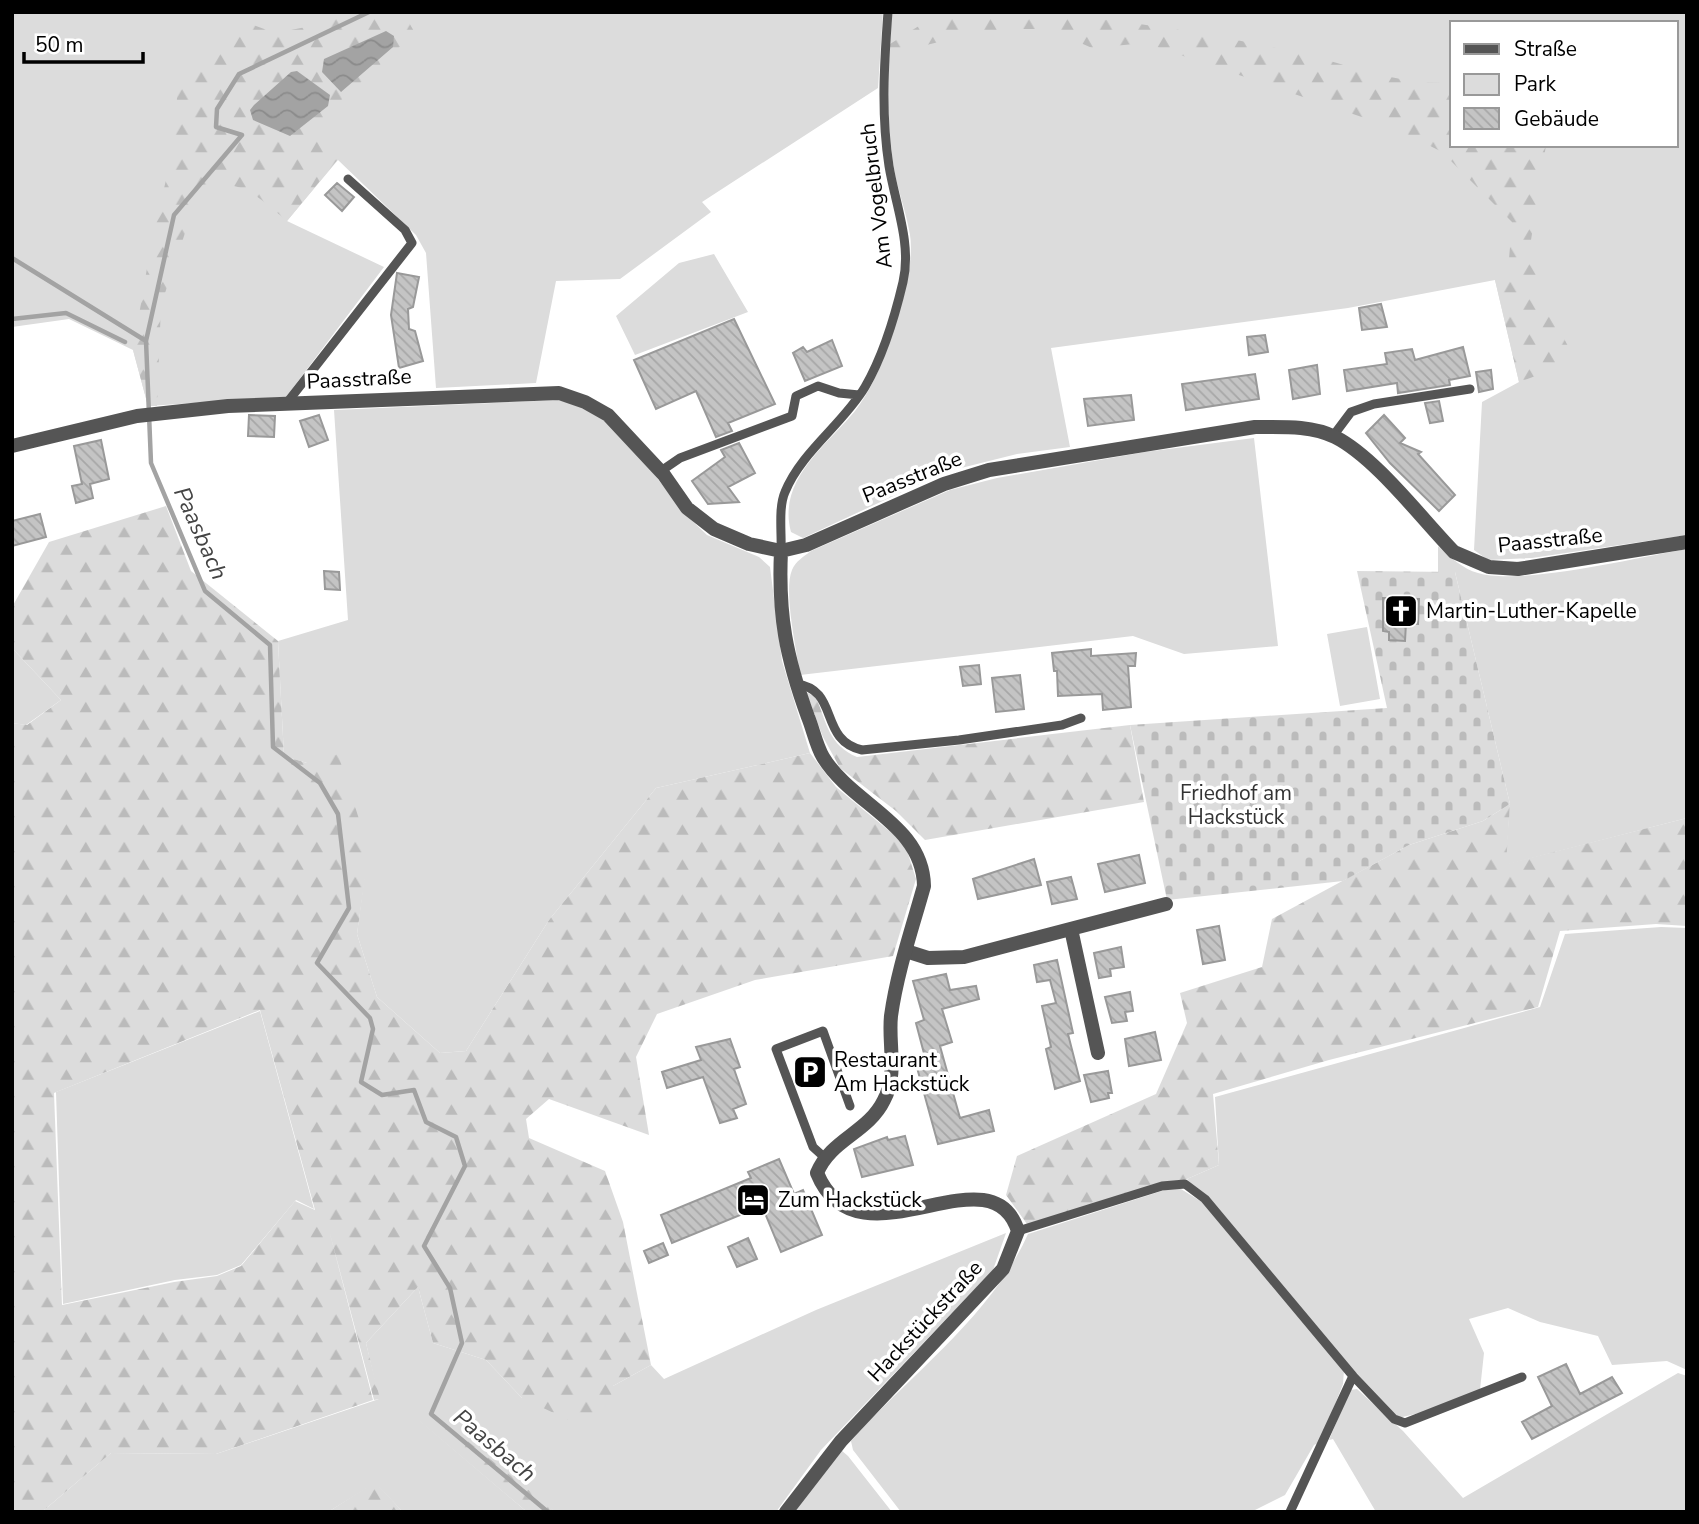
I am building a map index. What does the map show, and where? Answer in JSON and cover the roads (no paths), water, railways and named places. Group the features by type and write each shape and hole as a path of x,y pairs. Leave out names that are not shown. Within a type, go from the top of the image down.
{"street":[{"name":"Paasstraße","path":"12,446 137,416 162,413 286,404 559,393 585,402 608,415 661,471 687,508 714,529 749,544 781,551 806,545 932,488 989,470 1255,427 1296,428 1333,436 1356,450 1454,552 1473,563 1518,569 1687,542"},
{"path":"781,551 779,600 790,666 822,755 852,792 909,839 919,854 924,886 891,1019 893,1063 885,1099 866,1127 835,1145 824,1157 817,1173 824,1189 834,1200 852,1209 891,1215 969,1198 998,1204 1013,1215 1018,1231"},
{"path":"906,951 928,958 964,957 1166,904"},
{"path":"1071,929 1098,1053"},
{"name":"Hackstückstraße","path":"786,1512 841,1441 1003,1269 1018,1231"}],"lane":[{"name":"Am Vogelbruch","path":"781,551 784,494 798,469 859,395 878,358 903,280 906,257 889,166 882,96 888,12"},
{"path":"286,404 411,243 405,230 348,179"},
{"path":"661,471 680,458 792,416 796,396 818,386 839,393 859,395"},
{"path":"1333,436 1352,412 1363,408 1470,389"},
{"path":"796,684 809,685 818,691 836,736 847,747 862,750 959,740 1062,724 1081,718"},
{"path":"824,1157 811,1143 776,1049 823,1031 850,1106"},
{"path":"1018,1231 1162,1186 1185,1184 1205,1199 1353,1376 1394,1419 1405,1423 1522,1377"},
{"path":"1290,1512 1353,1376"}],"water":[{"path":"386,31 394,36 393,47 341,92 322,72 324,59"},
{"path":"297,71 330,95 328,106 290,136 253,120 250,110 254,105 291,72"}],"waterway":[{"name":"Paasbach","path":"369,12 239,74 217,109 216,127 242,135 174,215 146,341 151,463 205,591 270,645 273,747 320,783 338,814 349,908 317,963 370,1018 373,1029 361,1082 382,1095 414,1090 426,1122 456,1137 465,1166 424,1246 450,1288 462,1343 431,1414 548,1512"},
{"path":"12,258 146,341"},
{"path":"12,319 66,313 125,342"}],"place":[{"name":"Martin-Luther-Kapelle","path":"1401,611"},
{"name":"Restaurant Am Hackstück","path":"810,1072"},
{"name":"Zum Hackstück","path":"753,1200"}],"park label":[{"name":"Friedhof am Hackstück","path":"1236,805"}]}
